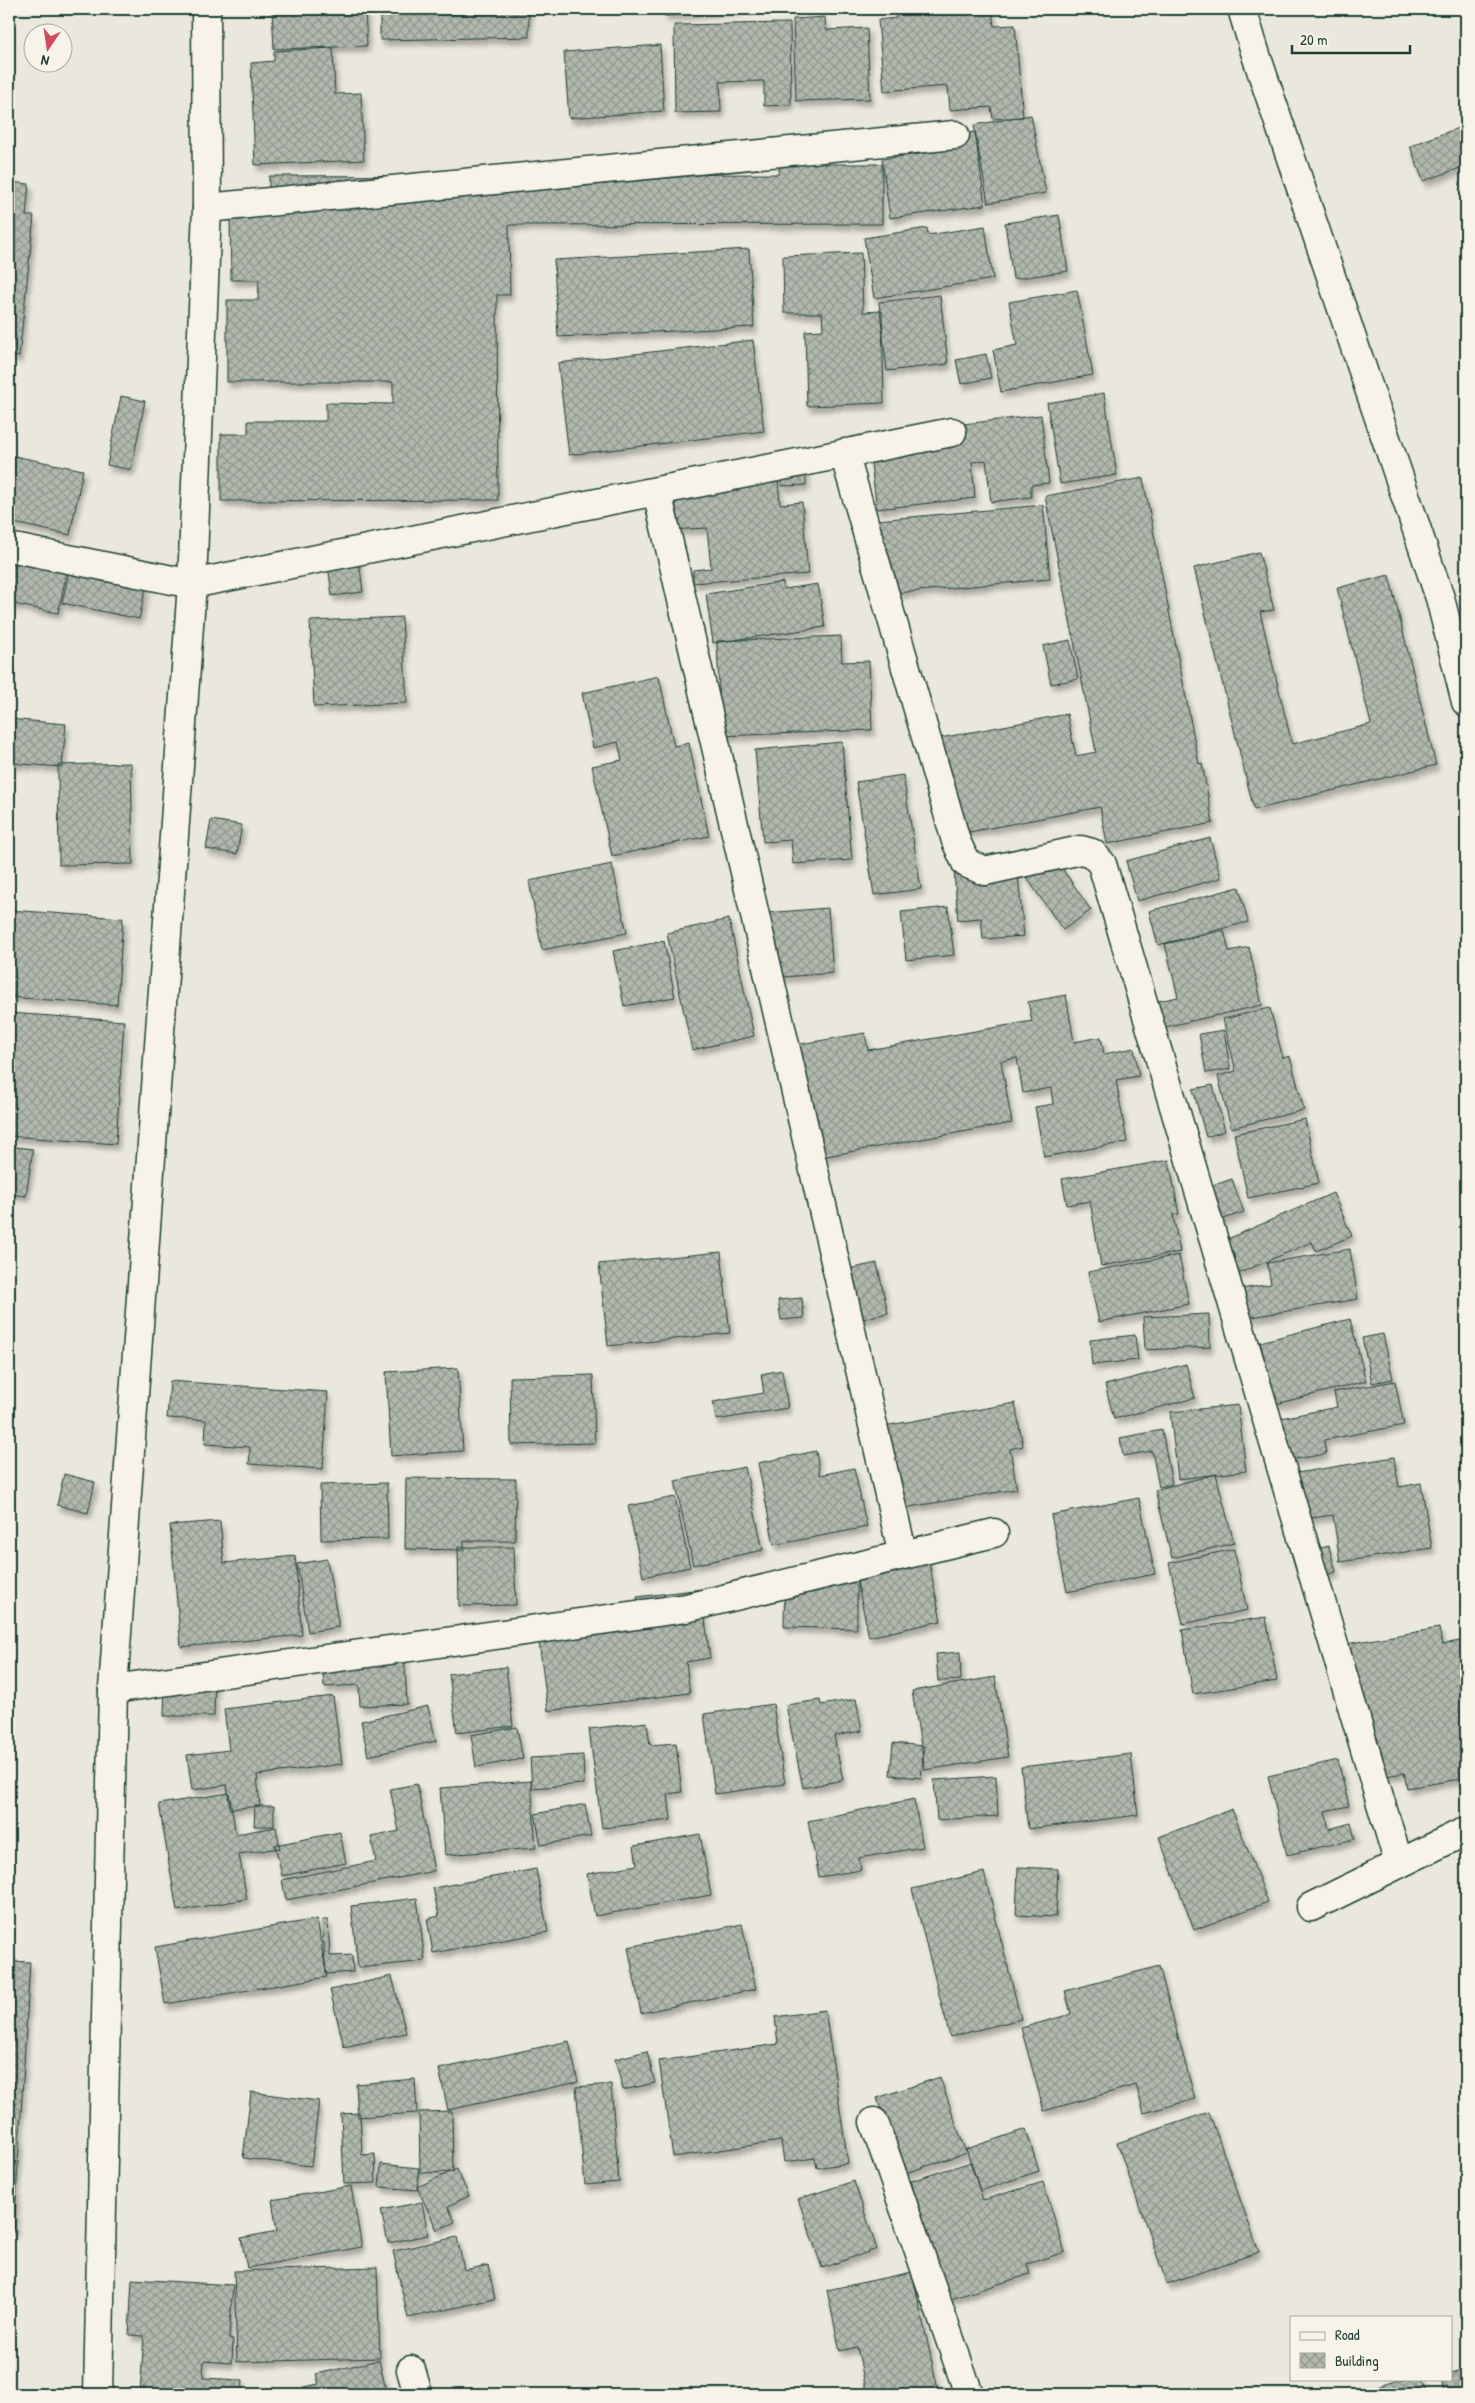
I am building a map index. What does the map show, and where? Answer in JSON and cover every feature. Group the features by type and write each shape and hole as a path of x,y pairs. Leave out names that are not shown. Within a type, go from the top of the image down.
{"street":[{"path":"98,2394 113,1690 192,584 207,208 206,9"},
{"path":"1242,9 1440,598 1466,702"},
{"path":"207,208 955,135"},
{"path":"9,547 192,584 952,432"},
{"path":"844,454 956,841 966,863 985,871 1081,850 1092,853 1102,864 1399,1864"},
{"path":"657,492 903,1555"},
{"path":"113,1690 686,1608 994,1533"},
{"path":"1311,1907 1466,1831"},
{"path":"874,2122 969,2394"}],"building":[{"path":"272,9 365,9 367,46 274,49"},
{"path":"380,9 529,9 529,37 380,40"},
{"path":"664,9 740,9 665,16"},
{"path":"895,9 992,9 994,26 1015,25 1023,117 993,119 991,107 950,110 948,86 884,91 878,20 896,18"},
{"path":"825,17 826,30 867,28 870,99 796,101 793,19"},
{"path":"790,23 791,105 764,106 764,81 720,82 721,112 675,113 674,25"},
{"path":"660,45 664,111 569,118 564,52"},
{"path":"333,48 335,94 361,93 364,160 255,165 251,63 274,61 274,51"},
{"path":"1031,115 1046,193 988,203 974,125"},
{"path":"1466,125 1466,166 1423,181 1410,146"},
{"path":"975,132 985,205 890,218 882,159 920,154 918,139"},
{"path":"779,147 823,147 823,164 882,164 882,224 509,225 510,295 497,295 498,500 221,501 221,434 248,434 248,421 326,421 326,403 393,404 393,382 227,382 227,300 258,300 259,280 231,280 230,216 269,215 269,176 779,174"},
{"path":"9,182 29,184 26,216 34,216 19,357 9,355"},
{"path":"1059,215 1068,271 1013,279 1005,223"},
{"path":"985,226 993,279 874,298 864,238 927,228 928,235"},
{"path":"749,249 754,327 558,337 554,260"},
{"path":"861,253 863,312 882,311 884,403 807,406 805,331 823,330 822,313 784,313 783,256"},
{"path":"1077,290 1093,375 1001,392 993,350 1017,345 1009,302"},
{"path":"940,295 948,364 887,371 879,302"},
{"path":"753,340 764,431 569,455 558,363"},
{"path":"986,354 991,378 961,384 956,360"},
{"path":"1104,393 1117,475 1060,484 1047,403"},
{"path":"121,396 145,401 131,470 107,465"},
{"path":"1041,415 1049,483 1031,485 1031,497 991,502 986,460 972,462 975,498 877,509 870,457 931,450 929,428"},
{"path":"9,455 83,470 70,535 9,522"},
{"path":"777,465 780,504 802,502 808,574 693,583 693,570 711,568 707,528 667,530 662,474"},
{"path":"806,468 806,485 782,486 781,469"},
{"path":"1143,478 1199,764 1202,763 1213,823 1107,844 1100,807 959,834 940,738 1067,714 1076,756 1096,752 1045,496"},
{"path":"1043,505 1050,579 885,594 877,520"},
{"path":"9,552 70,557 58,613 9,603"},
{"path":"1259,552 1274,610 1260,612 1292,744 1371,724 1337,588 1389,575 1436,765 1254,810 1194,568"},
{"path":"359,559 363,592 332,596 328,564"},
{"path":"71,562 148,578 139,619 62,603"},
{"path":"783,582 784,589 818,584 825,627 713,643 706,594"},
{"path":"402,617 407,703 314,707 310,621"},
{"path":"841,636 842,662 869,661 872,730 721,736 717,641"},
{"path":"1070,640 1078,679 1051,684 1043,646"},
{"path":"659,676 674,746 689,743 709,836 612,856 592,766 622,760 618,742 593,748 582,693"},
{"path":"9,719 66,724 62,767 9,763"},
{"path":"842,742 852,860 793,864 791,840 763,842 755,750"},
{"path":"131,763 133,864 59,865 58,765"},
{"path":"903,775 921,889 874,895 856,782"},
{"path":"211,820 242,825 237,854 206,849"},
{"path":"1210,838 1221,878 1137,901 1126,861"},
{"path":"1048,848 1091,910 1063,930 1020,868"},
{"path":"612,864 627,933 542,950 529,881"},
{"path":"1017,865 1024,936 983,939 981,918 958,920 954,871"},
{"path":"1239,887 1248,922 1158,945 1149,911"},
{"path":"948,907 954,955 906,960 901,912"},
{"path":"828,908 833,973 771,978 765,913"},
{"path":"9,910 123,918 117,1005 9,997"},
{"path":"729,919 754,1036 692,1050 667,933"},
{"path":"1224,930 1229,951 1249,947 1262,1005 1165,1027 1158,1001 1178,997 1165,944"},
{"path":"664,941 675,997 624,1006 613,951"},
{"path":"1066,995 1074,1042 1101,1037 1104,1054 1134,1048 1139,1076 1116,1080 1127,1142 1044,1157 1035,1107 1053,1104 1051,1088 1023,1093 1017,1058 1001,1061 1012,1123 810,1159 789,1046 865,1033 868,1050 1032,1021 1028,1002"},
{"path":"1270,1008 1283,1058 1290,1056 1304,1110 1231,1128 1218,1076 1236,1071 1223,1019"},
{"path":"9,1013 124,1021 116,1144 9,1136"},
{"path":"1224,1030 1230,1069 1206,1073 1199,1034"},
{"path":"1213,1085 1225,1131 1206,1137 1193,1089"},
{"path":"1305,1119 1319,1183 1248,1198 1234,1134"},
{"path":"9,1146 33,1149 26,1196 9,1194"},
{"path":"1169,1160 1179,1214 1173,1215 1180,1252 1101,1266 1090,1201 1067,1205 1062,1179"},
{"path":"1232,1179 1244,1212 1215,1222 1203,1189"},
{"path":"1333,1193 1352,1236 1316,1251 1312,1242 1237,1274 1223,1241"},
{"path":"1350,1249 1358,1299 1246,1318 1241,1289 1271,1284 1267,1263"},
{"path":"721,1252 730,1333 608,1346 599,1264"},
{"path":"1179,1255 1189,1304 1099,1322 1088,1272"},
{"path":"877,1263 888,1313 845,1323 834,1272"},
{"path":"802,1298 804,1318 781,1320 778,1300"},
{"path":"1209,1314 1210,1347 1145,1350 1143,1317"},
{"path":"1350,1319 1366,1381 1276,1404 1260,1342"},
{"path":"1383,1334 1393,1379 1372,1383 1362,1338"},
{"path":"1135,1335 1138,1360 1092,1365 1090,1340"},
{"path":"1186,1364 1195,1398 1114,1419 1105,1385"},
{"path":"458,1368 463,1451 391,1456 386,1372"},
{"path":"782,1370 788,1408 716,1420 713,1402 764,1393 761,1374"},
{"path":"593,1375 595,1443 511,1445 510,1377"},
{"path":"170,1381 328,1392 323,1469 249,1464 250,1447 205,1444 206,1420 167,1418"},
{"path":"1395,1381 1404,1425 1324,1440 1326,1454 1284,1461 1276,1419 1337,1407 1334,1392"},
{"path":"1015,1403 1023,1446 1010,1449 1017,1489 898,1509 884,1426"},
{"path":"1238,1405 1246,1471 1178,1479 1170,1412"},
{"path":"1162,1430 1172,1484 1159,1487 1152,1451 1123,1456 1120,1438"},
{"path":"816,1451 820,1475 854,1468 867,1527 774,1545 758,1463"},
{"path":"1394,1457 1399,1487 1421,1483 1432,1548 1340,1562 1333,1515 1299,1520 1291,1474"},
{"path":"745,1467 763,1550 693,1565 675,1481"},
{"path":"64,1474 95,1482 88,1513 57,1505"},
{"path":"1216,1474 1234,1543 1172,1558 1155,1490"},
{"path":"406,1478 516,1479 515,1541 464,1541 464,1550 405,1549"},
{"path":"387,1483 388,1539 321,1540 320,1485"},
{"path":"675,1497 690,1567 643,1577 628,1506"},
{"path":"1139,1498 1155,1574 1067,1592 1051,1515"},
{"path":"220,1521 224,1563 295,1556 302,1635 181,1647 170,1525"},
{"path":"1329,1546 1336,1572 1318,1577 1310,1551"},
{"path":"458,1547 514,1547 516,1605 459,1606"},
{"path":"1234,1549 1247,1610 1183,1624 1169,1563"},
{"path":"927,1552 941,1621 869,1637 854,1567"},
{"path":"327,1559 339,1627 308,1632 297,1564"},
{"path":"785,1569 857,1569 857,1629 784,1627"},
{"path":"701,1589 710,1658 686,1662 690,1693 548,1711 538,1633 640,1620 637,1597"},
{"path":"1266,1617 1277,1681 1193,1694 1182,1630"},
{"path":"1439,1628 1442,1644 1466,1640 1466,1778 1407,1788 1404,1773 1374,1778 1346,1644"},
{"path":"404,1650 407,1704 360,1706 359,1685 324,1687 322,1654"},
{"path":"960,1652 961,1680 938,1681 936,1654"},
{"path":"506,1667 513,1726 457,1733 449,1674"},
{"path":"995,1677 1008,1757 925,1770 912,1691"},
{"path":"165,1679 215,1679 214,1716 164,1716"},
{"path":"333,1696 342,1764 257,1775 260,1806 230,1809 227,1785 192,1790 187,1755 229,1750 224,1709"},
{"path":"856,1699 862,1731 834,1736 843,1780 803,1788 786,1705 820,1700 821,1705"},
{"path":"773,1704 785,1784 715,1794 704,1714"},
{"path":"428,1706 436,1741 368,1756 361,1721"},
{"path":"647,1722 650,1745 676,1743 682,1792 668,1794 671,1820 602,1828 589,1729"},
{"path":"517,1727 523,1759 476,1767 471,1735"},
{"path":"893,1743 924,1746 921,1778 890,1775"},
{"path":"1131,1754 1138,1815 1028,1829 1021,1767"},
{"path":"583,1755 584,1784 532,1788 530,1758"},
{"path":"1338,1760 1349,1806 1325,1811 1329,1829 1351,1823 1355,1839 1287,1855 1268,1776"},
{"path":"996,1776 998,1816 937,1820 934,1780"},
{"path":"531,1781 536,1848 445,1855 440,1788"},
{"path":"417,1784 434,1871 286,1900 282,1880 376,1861 371,1837 399,1831 390,1789"},
{"path":"229,1793 236,1834 276,1827 280,1848 239,1854 247,1899 177,1911 159,1804"},
{"path":"914,1799 923,1847 859,1858 861,1870 819,1877 808,1821"},
{"path":"585,1804 591,1836 541,1845 535,1814"},
{"path":"255,1806 274,1806 274,1826 254,1826"},
{"path":"1232,1809 1268,1902 1194,1930 1159,1837"},
{"path":"340,1832 346,1863 282,1876 275,1845"},
{"path":"700,1834 711,1895 595,1916 587,1874 637,1865 634,1846"},
{"path":"1018,1867 1058,1869 1056,1917 1016,1915"},
{"path":"536,1869 548,1932 433,1953 427,1919 439,1916 433,1888"},
{"path":"984,1872 1021,2019 950,2037 912,1889"},
{"path":"417,1898 425,1961 358,1968 351,1906"},
{"path":"317,1919 327,1977 165,2004 155,1947"},
{"path":"322,1920 328,1920 330,1956 352,1955 353,1972 326,1974"},
{"path":"742,1924 756,1989 641,2013 628,1947"},
{"path":"9,1961 30,1962 14,2232 9,2232"},
{"path":"1159,1966 1195,2099 1144,2113 1136,2085 1044,2111 1021,2028 1071,2014 1065,1991"},
{"path":"392,1976 406,2033 344,2047 330,1990"},
{"path":"825,2010 848,2163 817,2168 815,2158 784,2162 781,2141 673,2157 659,2061 778,2044 775,2017"},
{"path":"569,2041 578,2082 448,2110 439,2069"},
{"path":"647,2051 655,2083 623,2090 615,2059"},
{"path":"940,2077 966,2153 903,2174 877,2098"},
{"path":"415,2079 417,2113 358,2117 356,2084"},
{"path":"611,2084 619,2182 585,2185 576,2087"},
{"path":"251,2092 319,2101 311,2166 243,2158"},
{"path":"452,2111 453,2172 420,2173 419,2112"},
{"path":"1209,2112 1259,2252 1167,2284 1117,2143"},
{"path":"360,2113 362,2155 375,2154 376,2183 344,2184 341,2114"},
{"path":"1026,2129 1039,2171 980,2191 966,2149"},
{"path":"971,2162 983,2200 1043,2182 1065,2252 1027,2264 1030,2274 948,2300 911,2181"},
{"path":"381,2164 419,2168 417,2190 379,2187"},
{"path":"457,2169 469,2196 448,2206 455,2222 437,2230 417,2187"},
{"path":"854,2181 877,2249 822,2268 798,2199"},
{"path":"351,2186 362,2247 247,2268 241,2238 277,2231 272,2200"},
{"path":"422,2202 428,2235 388,2243 381,2210"},
{"path":"457,2237 464,2270 488,2265 495,2299 408,2318 393,2251"},
{"path":"377,2267 380,2358 237,2362 234,2271"},
{"path":"912,2272 939,2394 867,2394 857,2347 840,2351 827,2290"},
{"path":"132,2279 233,2285 229,2339 233,2340 232,2363 204,2361 203,2378 243,2380 242,2394 140,2394 144,2336 129,2335"},
{"path":"1466,2328 1466,2351 1462,2329"},
{"path":"379,2360 387,2394 305,2394 303,2387 319,2384 316,2374"},
{"path":"1466,2370 1466,2394 1444,2394 1441,2380 1452,2380 1452,2374"},
{"path":"1396,2380 1420,2380 1425,2394 1379,2394 1377,2386"}]}
